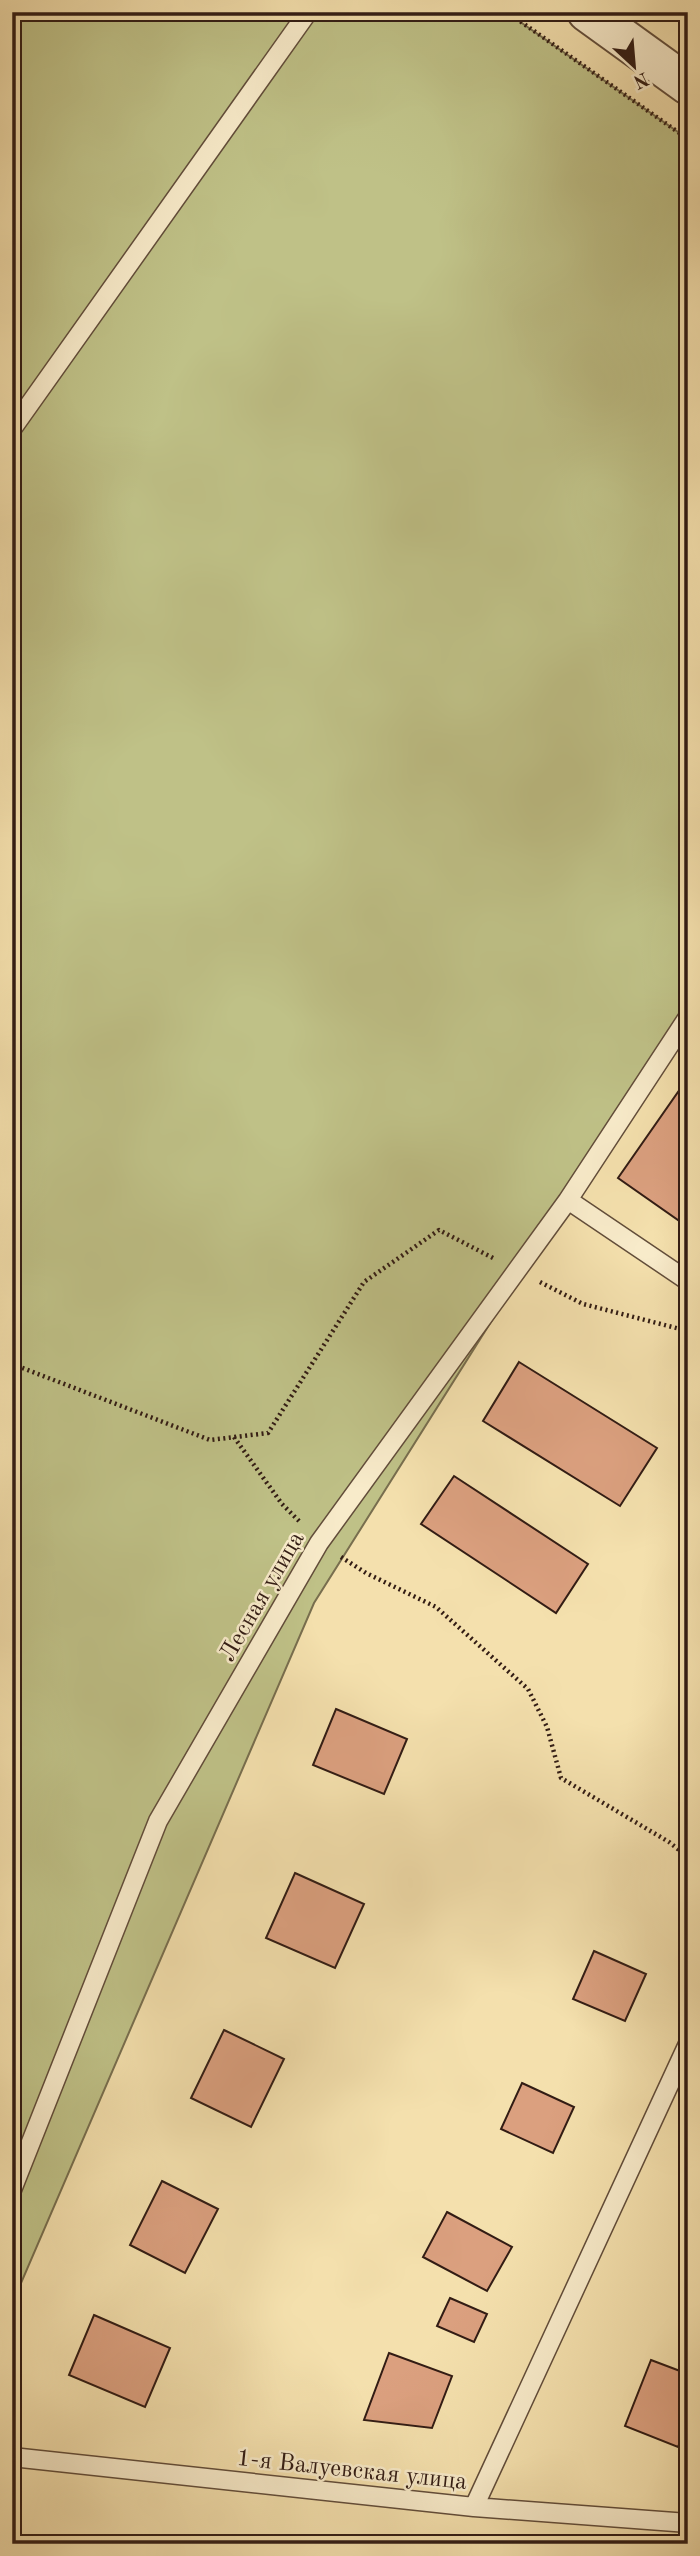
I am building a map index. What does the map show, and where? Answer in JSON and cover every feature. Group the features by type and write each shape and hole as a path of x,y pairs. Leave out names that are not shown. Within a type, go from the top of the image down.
{"street":[{"path":"587,12 688,85"}],"lane":[{"path":"12,429 308,12"},
{"name":"Лесная улица","path":"12,2190 158,1821 320,1543 568,1200 688,1017"},
{"path":"568,1200 688,1281"},
{"path":"474,2507 688,2044"},
{"name":"1-я Валуевская улица","path":"12,2457 474,2507 688,2523"}],"path":[{"path":"507,12 688,139"},
{"path":"12,1364 210,1440 268,1433 363,1282 439,1230 583,1304 688,1331"},
{"path":"234,1437 282,1504 320,1543 366,1573 436,1607 528,1689 547,1727 561,1778 669,1842 688,1857"}],"green space":[{"path":"12,12 506,12 688,139 688,1009 314,1603 12,2304"}],"building":[{"path":"685,1082 688,1083 688,1227 618,1178"},
{"path":"519,1362 657,1448 620,1506 483,1421"},
{"path":"454,1476 588,1564 556,1613 421,1524"},
{"path":"336,1709 407,1739 384,1794 313,1765"},
{"path":"295,1873 364,1904 335,1968 266,1938"},
{"path":"594,1951 646,1974 625,2021 573,1999"},
{"path":"224,2030 284,2059 251,2127 191,2098"},
{"path":"522,2083 574,2107 553,2153 501,2129"},
{"path":"162,2181 218,2209 185,2273 130,2245"},
{"path":"447,2212 512,2247 487,2291 423,2257"},
{"path":"450,2298 487,2314 474,2342 437,2326"},
{"path":"94,2315 170,2348 145,2407 69,2375"},
{"path":"389,2353 452,2376 432,2428 364,2420"},
{"path":"651,2360 688,2374 688,2423 678,2447 625,2426"}]}
